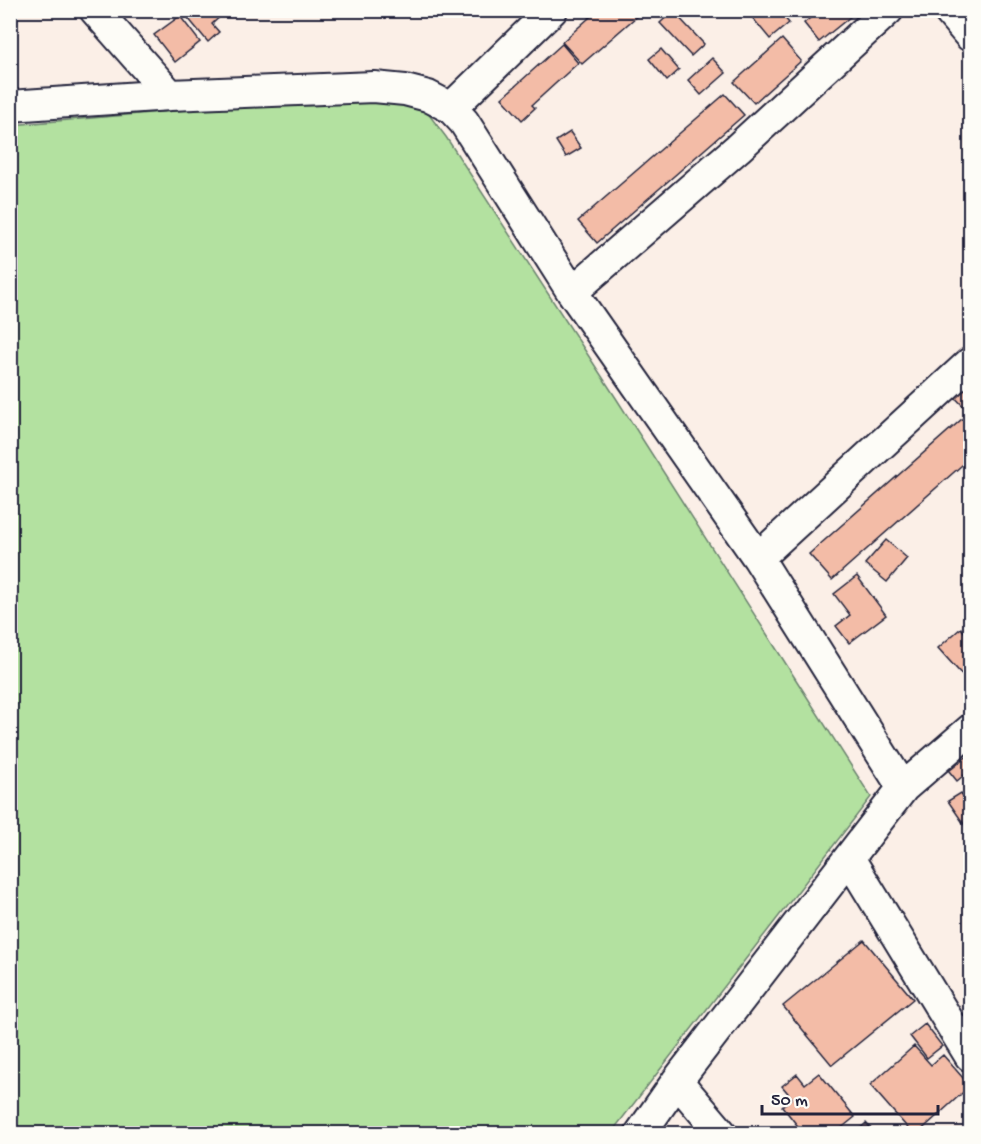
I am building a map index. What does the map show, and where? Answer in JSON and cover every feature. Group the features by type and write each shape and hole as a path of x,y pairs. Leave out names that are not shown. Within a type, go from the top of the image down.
{"street":[{"path":"95,10 170,95"},
{"path":"451,108 520,20 552,10"},
{"path":"572,292 738,148 888,10"},
{"path":"948,10 970,36"},
{"path":"10,106 170,95 374,87 405,90 428,96 451,108 476,139 572,292 758,558 903,788"},
{"path":"758,558 970,363"},
{"path":"640,1134 677,1081 903,788 970,730"},
{"path":"849,858 970,1056"},
{"path":"677,1081 722,1134"}],"green space":[{"path":"346,96 394,99 427,112 446,137 871,797 611,1133 11,1134 11,125"}],"building":[{"path":"185,10 224,10 225,12 212,24 219,32 208,42 183,12"},
{"path":"598,10 644,10 582,64 562,42"},
{"path":"746,10 778,10 789,23 770,39"},
{"path":"820,10 855,10 856,12 819,42 804,23"},
{"path":"673,11 704,44 691,56 660,23"},
{"path":"180,16 200,42 175,62 154,35"},
{"path":"782,39 801,61 754,103 734,82"},
{"path":"562,44 578,63 532,105 535,108 522,120 502,98"},
{"path":"661,49 679,70 667,81 649,59"},
{"path":"712,58 726,73 701,95 688,80"},
{"path":"725,94 744,115 597,243 578,221"},
{"path":"570,132 581,148 566,157 556,141"},
{"path":"970,383 970,401 964,407 953,395"},
{"path":"970,412 970,458 832,580 809,554"},
{"path":"886,540 907,558 887,582 865,564"},
{"path":"857,576 886,615 849,643 836,626 850,615 834,594"},
{"path":"961,628 970,639 970,672 965,678 938,648"},
{"path":"970,754 970,770 957,781 949,771"},
{"path":"961,793 970,807 970,829 968,830 948,801"},
{"path":"864,940 913,999 832,1065 783,1006"},
{"path":"925,1024 942,1046 927,1058 910,1036"},
{"path":"914,1046 931,1065 943,1055 970,1086 917,1134 913,1134 870,1085"},
{"path":"819,1073 855,1117 834,1134 804,1134 782,1106 792,1098 782,1086 797,1074 805,1084"},
{"path":"866,1123 876,1134 854,1134"}]}
